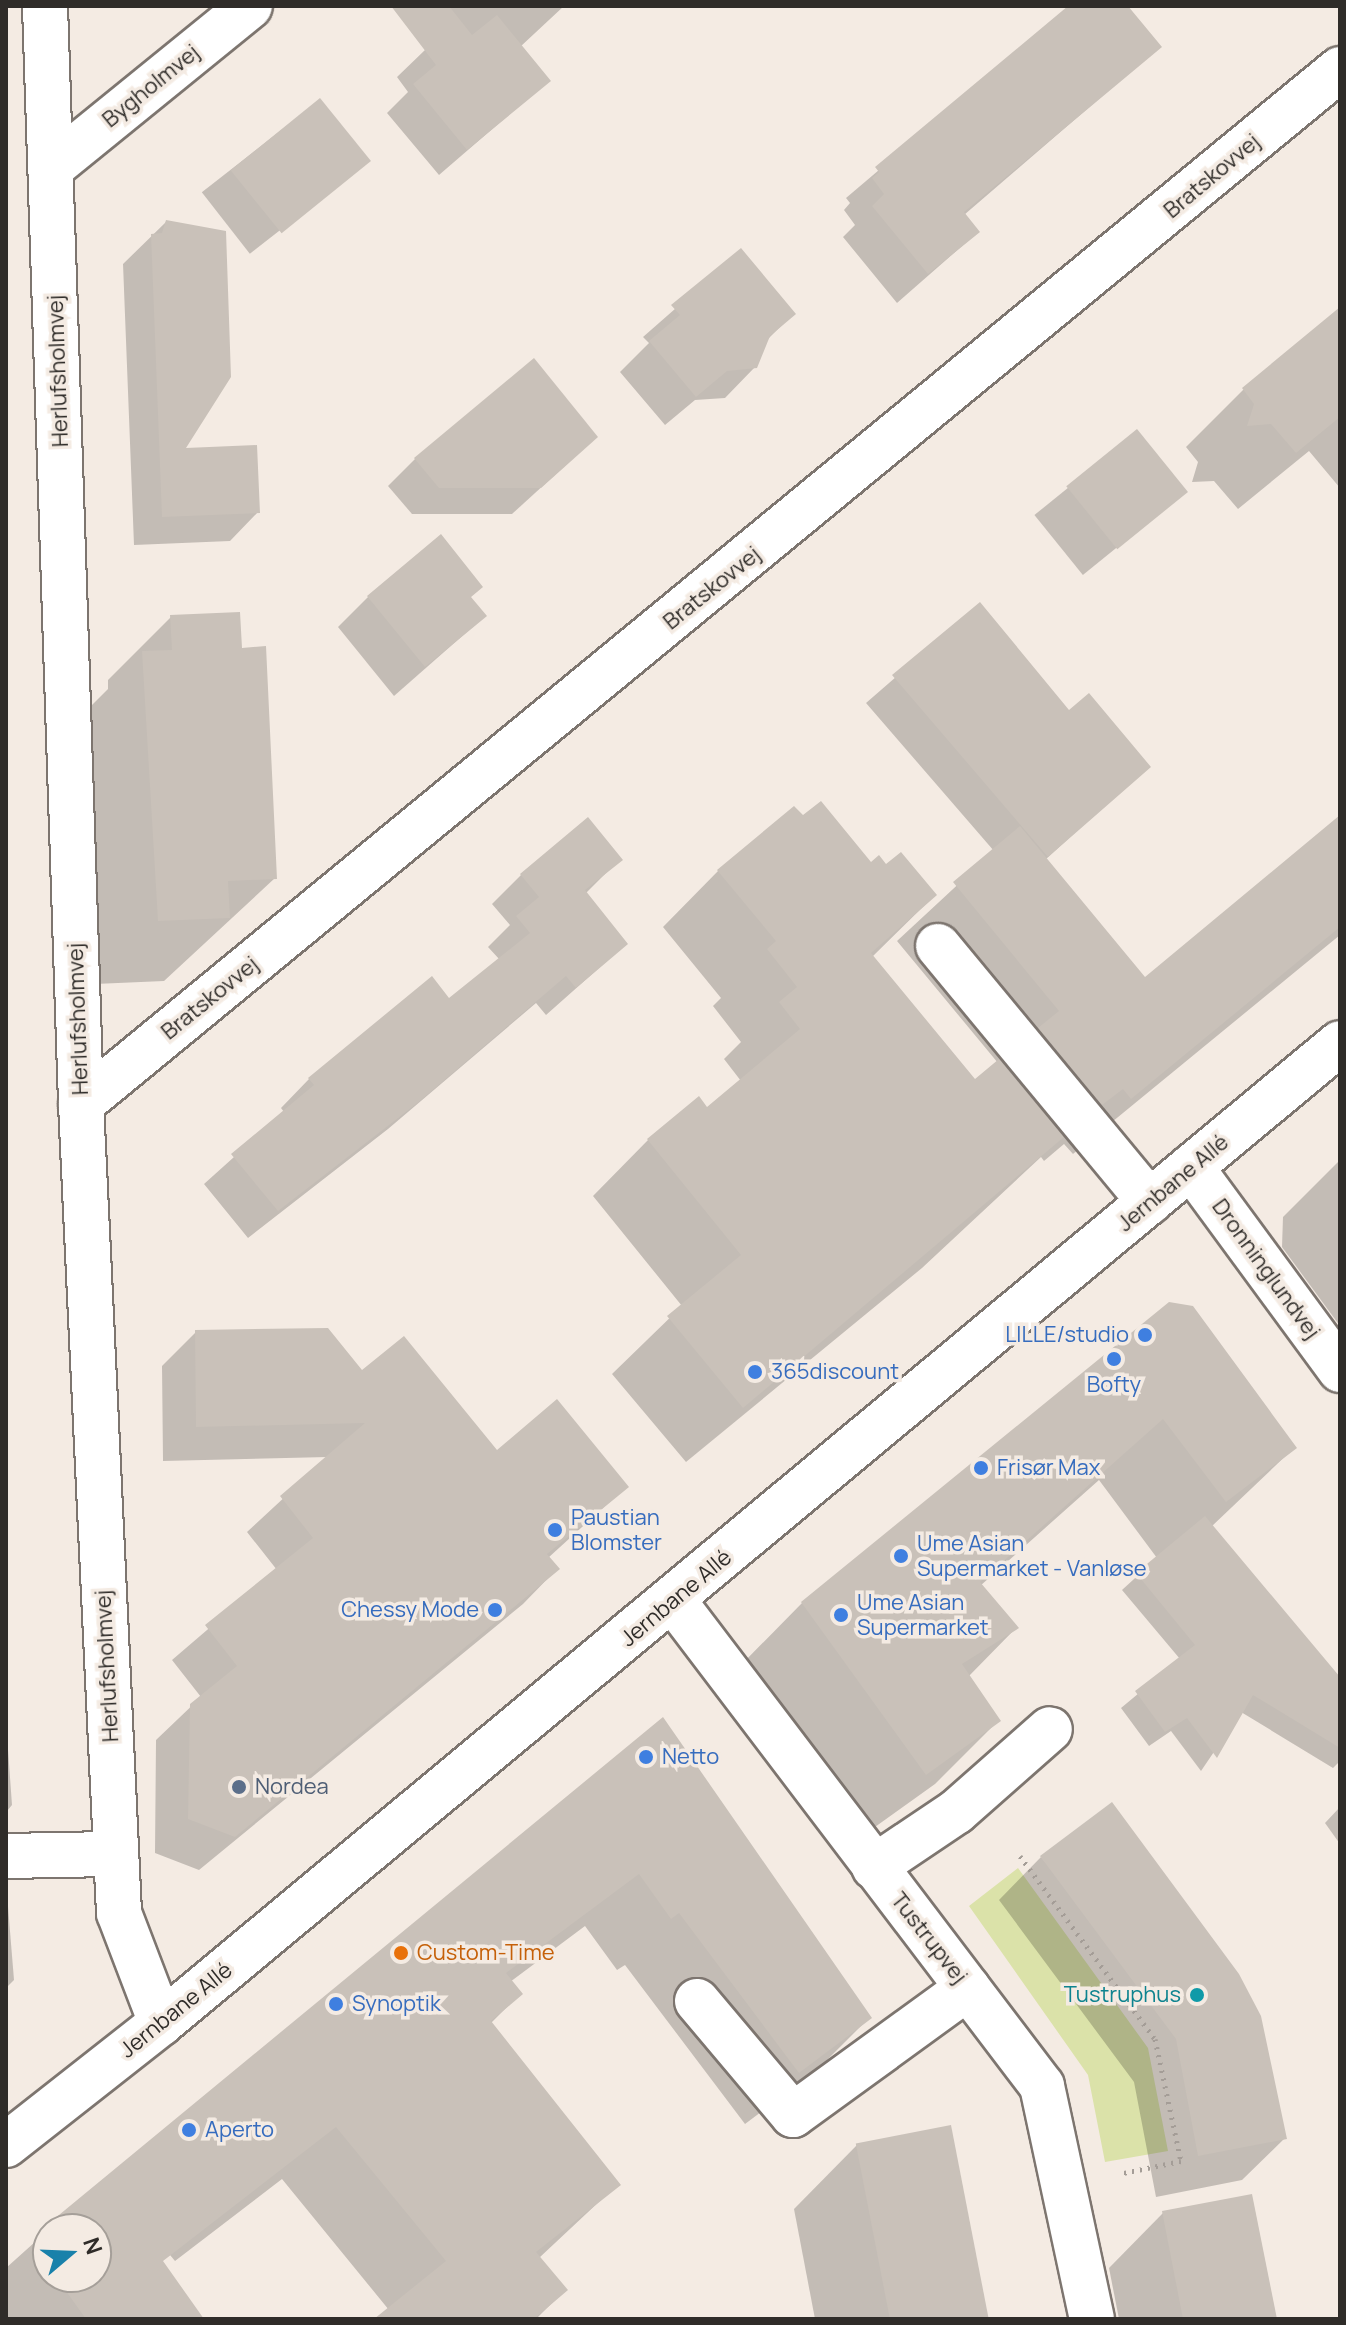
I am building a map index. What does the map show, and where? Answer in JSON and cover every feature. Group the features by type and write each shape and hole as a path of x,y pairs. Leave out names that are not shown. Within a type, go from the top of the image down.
{"street":[{"name":"Herlufsholmvej","path":"45,6 81,1104 115,1854 119,1913 161,2023"},
{"name":"Bygholmvej","path":"52,167 250,6"},
{"name":"Bratskovvej","path":"81,1104 1340,69"},
{"path":"938,946 1150,1202"},
{"name":"Jernbane Allé","path":"6,2145 161,2023 1340,1043"},
{"name":"Dronninglundvej","path":"1191,1167 1340,1370"},
{"name":"Tustrupvej","path":"673,1600 1042,2086 1092,2319"},
{"path":"874,1867 956,1812 1050,1729"},
{"path":"6,1856 115,1854"},
{"path":"697,2001 793,2115 968,1988"}],"path":[{"path":"1020,1856 1155,2039 1181,2161 1063,2185"}],"green space":[{"path":"1018,1868 1148,2048 1168,2151 1105,2162 1088,2075 969,1906"}],"building":[{"path":"391,6 449,6 472,35 497,15 551,81 467,150 413,84 436,65"},
{"path":"1068,6 1128,6 1162,47 964,212 980,232 928,274 872,206 884,194 872,178 879,172 875,167"},
{"path":"320,98 371,161 282,233 231,170"},
{"path":"166,220 226,231 231,377 186,448 257,445 260,513 162,517 151,234 162,233"},
{"path":"741,248 796,314 770,336 757,368 727,371 696,397 649,341 680,315 671,305"},
{"path":"1340,307 1340,417 1296,453 1271,424 1247,426 1254,404 1242,388"},
{"path":"534,358 598,437 541,488 439,488 414,458"},
{"path":"1137,429 1188,492 1117,549 1066,486"},
{"path":"441,534 483,587 471,597 487,616 425,667 367,596"},
{"path":"980,602 1069,710 1089,693 1151,767 1048,857 892,675"},
{"path":"240,612 242,648 266,646 277,879 228,881 230,918 158,921 142,651 172,650 170,615"},
{"path":"821,801 871,862 879,855 886,864 901,852 937,895 871,953 975,1079 999,1059 1064,1137 743,1408 667,1316 741,1255 647,1139 699,1096 707,1107 800,1029 779,1002 797,987 767,949 776,941 717,870 794,806 803,815"},
{"path":"1340,815 1340,927 1131,1099 1123,1089 1102,1105 1038,1028 1059,1011 953,882 1020,826 1145,977"},
{"path":"588,817 623,860 585,890 628,944 576,988 566,976 420,1101 278,1211 231,1154 314,1085 308,1078 432,976 449,998 530,933 516,916 539,897 520,874"},
{"path":"1169,1302 1193,1306 1297,1448 1226,1502 1163,1419 980,1582 1019,1628 962,1664 1001,1721 926,1775 801,1602"},
{"path":"328,1328 362,1370 404,1336 497,1450 557,1399 629,1487 547,1554 560,1569 235,1837 188,1819 190,1704 237,1666 205,1625 313,1538 280,1496 365,1423 196,1427 195,1330"},
{"path":"1205,1516 1340,1677 1340,1748 1253,1695 1217,1758 1187,1718 1165,1732 1135,1691 1195,1645 1136,1573"},
{"path":"663,1717 872,2018 799,2073 679,1913 671,1919 639,1874 506,1973 523,1994 491,2021 621,2185 536,2252 568,2290 534,2319 374,2319 446,2261 336,2127 163,2261 204,2319 86,2319 67,2293 112,2293 112,2213 61,2213"},
{"name":"Tustruphus","path":"1112,1802 1239,1974 1261,2016 1287,2139 1198,2156 1176,2039 1040,1856"},
{"path":"951,2125 989,2319 890,2319 856,2144"},
{"path":"1252,2194 1277,2319 1183,2319 1162,2211"}],"place":[{"name":"LILLE/studio","path":"1145,1335"},
{"name":"Bofty","path":"1114,1359"},
{"name":"365discount","path":"755,1372"},
{"name":"Frisør Max","path":"981,1468"},
{"name":"Paustian Blomster","path":"555,1530"},
{"name":"Ume Asian Supermarket - Vanløse","path":"901,1556"},
{"name":"Chessy Mode","path":"495,1610"},
{"name":"Ume Asian Supermarket","path":"841,1615"},
{"name":"Netto","path":"646,1757"},
{"name":"Nordea","path":"239,1787"},
{"name":"Custom-Time","path":"401,1953"},
{"name":"Tustruphus","path":"1197,1995"},
{"name":"Synoptik","path":"336,2004"},
{"name":"Aperto","path":"189,2130"}]}
